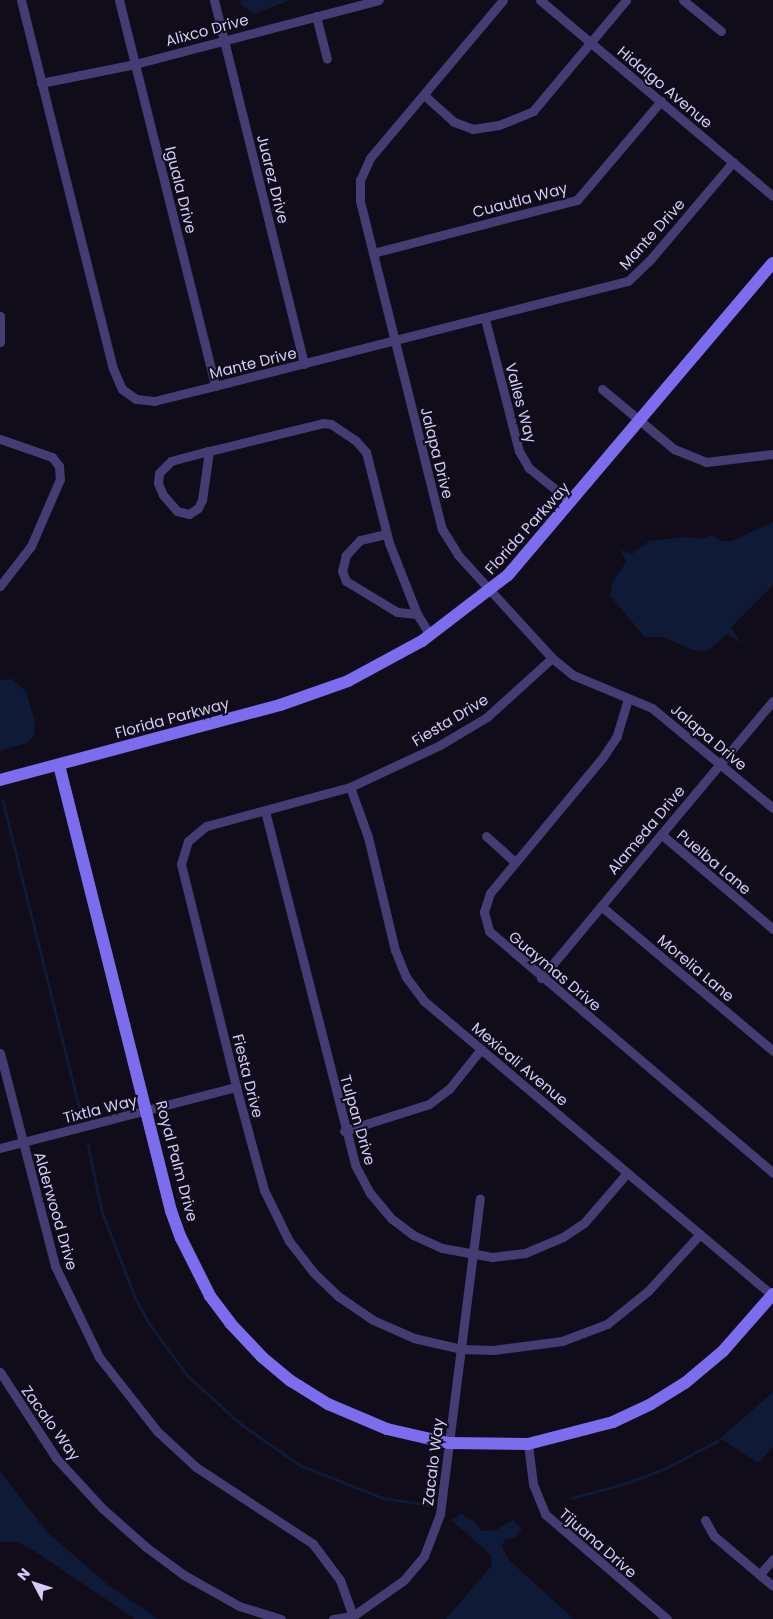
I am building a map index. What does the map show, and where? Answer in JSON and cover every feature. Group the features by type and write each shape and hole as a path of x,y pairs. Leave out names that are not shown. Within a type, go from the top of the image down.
{"street":[{"name":"Mante Drive","path":"21,0 112,366 122,389 136,399 154,401 396,342 628,281 650,261 733,162"},
{"name":"Iguala Drive","path":"119,0 215,386"},
{"name":"Juarez Drive","path":"214,0 304,364"},
{"name":"Alixco Drive","path":"42,83 135,64 379,0"},
{"name":"Jalapa Drive","path":"503,0 370,158 360,180 360,201 442,529 458,555 552,658 573,675 652,708 773,808"},
{"name":"Hidalgo Avenue","path":"540,0 773,196"},
{"path":"424,95 454,122 473,129 500,124 533,111 626,0"},
{"path":"683,0 721,31"},
{"path":"316,16 327,59"},
{"name":"Cuautla Way","path":"373,253 577,200 661,101"},
{"name":"Florida Parkway","path":"0,780 280,705 348,681 430,635 490,592 572,502 773,263"},
{"path":"0,316 0,342"},
{"name":"Valles Way","path":"486,319 519,451 529,468 572,502"},
{"path":"602,389 674,449 706,462 773,454"},
{"path":"209,451 202,500 198,508 189,514 177,511 163,495 159,473 171,462 209,451 322,423 331,424 356,441 366,452 386,534 417,614 430,635"},
{"path":"0,439 52,457 59,466 60,480 31,546 0,586"},
{"path":"386,534 360,540 346,556 342,571 346,581 397,612 417,614"},
{"name":"Fiesta Drive","path":"552,658 487,717 440,745 350,787 206,826 193,835 182,855 182,864 236,1088 269,1204 289,1241 314,1272 338,1296 395,1331 461,1349 510,1350 544,1344 607,1324 648,1291 700,1234"},
{"name":"Guaymas Drive","path":"628,699 617,736 603,757 490,893 484,912 489,931 541,978 773,1173"},
{"name":"Alameda Drive","path":"541,978 773,700"},
{"name":"Royal Palm Drive","path":"59,765 171,1211 181,1238 210,1296 230,1323 262,1357 291,1381 328,1404 387,1429 448,1443 528,1444 613,1422 651,1404 685,1383 723,1350 773,1295"},
{"name":"Mexicali Avenue","path":"350,787 368,837 395,950 406,977 424,1000 773,1295"},
{"name":"Tulpan Drive","path":"265,811 344,1131 358,1172 370,1193 392,1219 413,1235 442,1248 474,1256 524,1253 563,1237 584,1223 627,1173"},
{"name":"Puelba Lane","path":"661,834 773,929"},
{"path":"486,836 515,862"},
{"name":"Morelia Lane","path":"600,906 773,1051"},
{"path":"344,1131 429,1104 449,1089 481,1049"},
{"name":"Alderwood Drive","path":"0,1053 55,1266 99,1357 151,1424 196,1467 313,1544 337,1574 353,1618"},
{"name":"Tixtla Way","path":"0,1148 236,1088"},
{"name":"Zacalo Way","path":"333,1619 353,1618 394,1590 424,1556 440,1514 480,1199"},
{"name":"Zacalo Way","path":"0,1372 56,1458 109,1514 184,1575 239,1606 281,1619"},
{"name":"Tijuana Drive","path":"528,1444 533,1484 545,1514 667,1619"},
{"path":"705,1520 714,1536 773,1586"},
{"path":"760,1574 773,1558"}],"water":[{"path":"240,0 290,0 254,14 241,5"},
{"path":"773,522 773,585 731,627 741,643 727,634 709,650 703,651 693,650 663,637 645,637 610,596 612,583 626,562 621,550 632,554 649,541 685,537 702,539 712,535 721,541 732,541"},
{"path":"12,679 26,691 35,722 34,736 27,743 0,751 0,680"},
{"path":"773,1392 773,1447 758,1463 723,1440 717,1441"},
{"path":"0,1471 48,1533 108,1585 158,1619 135,1619 33,1550 17,1542 0,1542"},
{"path":"461,1514 474,1521 481,1531 496,1530 513,1520 522,1529 515,1537 505,1539 502,1547 509,1560 574,1619 446,1619 492,1565 491,1555 451,1520"}],"waterway":[{"path":"3,801 80,1109"},
{"path":"88,1144 102,1211 135,1297 149,1323 188,1376 241,1424 300,1465 383,1498 428,1505"},
{"path":"572,1498 627,1483 664,1469 717,1441"}]}
